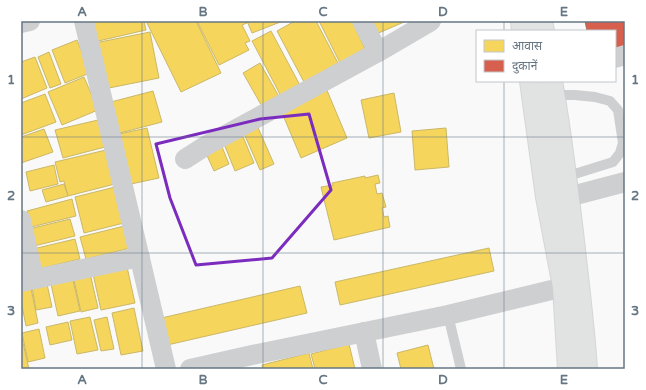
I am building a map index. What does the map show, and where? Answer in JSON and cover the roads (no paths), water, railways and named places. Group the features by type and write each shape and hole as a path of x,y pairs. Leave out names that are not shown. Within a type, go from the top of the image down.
{"main road":[{"path":"531,82 547,197 571,288 582,318 586,369"},
{"path":"552,88 567,187 571,288 569,369"}],"street":[{"path":"21,23 30,21"},
{"path":"84,21 166,369"},
{"path":"362,21 378,52"},
{"path":"185,159 207,145 378,52 431,21"},
{"path":"567,187 625,182"},
{"path":"21,220 28,280 140,257"},
{"path":"190,369 254,362 364,332 571,288"},
{"path":"364,332 372,369"}],"lane":[{"path":"552,88 576,95 595,97 610,101 618,110 623,143 620,153 613,162 567,187"},
{"path":"448,315 461,369"}]}
